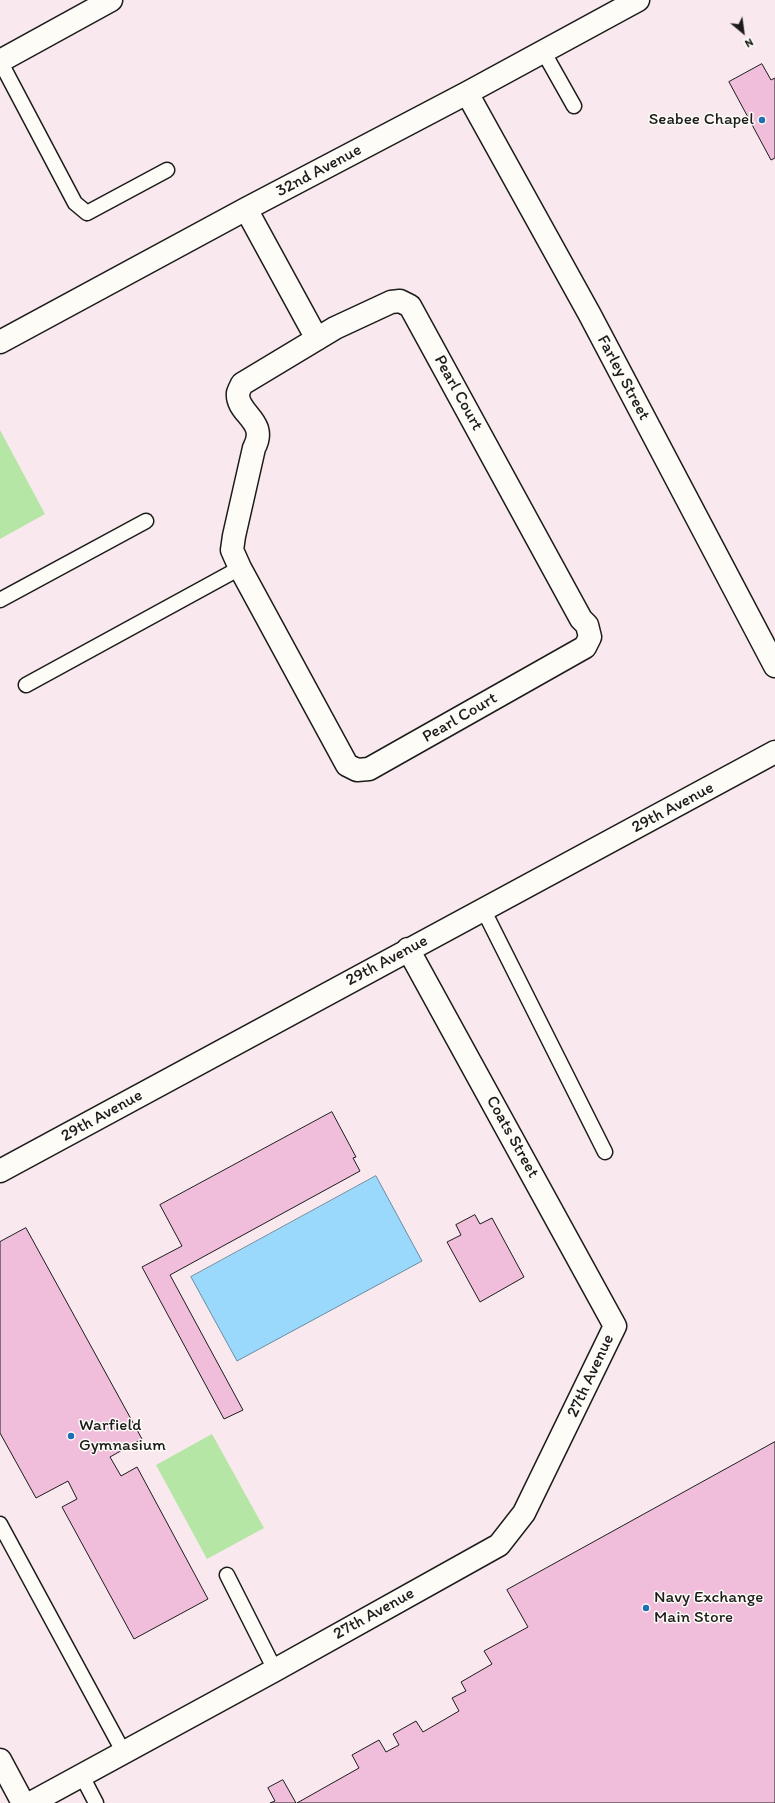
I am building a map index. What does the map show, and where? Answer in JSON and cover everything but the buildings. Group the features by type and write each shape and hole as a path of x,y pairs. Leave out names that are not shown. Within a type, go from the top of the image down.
{"street":[{"path":"0,61 111,0"},
{"name":"32nd Avenue","path":"0,342 638,0"},
{"name":"Farley Street","path":"467,93 590,316 775,666"},
{"path":"246,209 317,339"},
{"name":"Pearl Court","path":"400,301 410,306 581,619 587,625 590,637 585,647 370,769 357,770 347,765 240,568 232,550 254,448 258,441 258,430 241,404 238,393 242,384 335,328 391,302 400,301"},
{"name":"29th Avenue","path":"0,1172 408,949 775,752"},
{"name":"Coats Street","path":"408,949 615,1326"},
{"name":"27th Avenue","path":"30,1803 275,1670 499,1545 524,1513 615,1326"},
{"path":"0,1760 22,1803"}],"lane":[{"path":"543,51 574,106"},
{"path":"0,61 75,203 88,212 167,170"},
{"path":"0,600 146,521"},
{"path":"26,685 240,568"},
{"path":"483,909 605,1152"},
{"path":"0,1524 124,1753"},
{"path":"227,1575 275,1670"},
{"path":"82,1776 96,1803"}],"green space":[{"path":"0,430 45,514 0,539"},
{"path":"212,1434 264,1528 207,1559 156,1465"}],"water":[{"path":"376,1176 422,1261 237,1361 191,1277"}],"place":[{"name":"Seabee Chapel","path":"762,120"},
{"name":"Warfield Gymnasium","path":"71,1436"},
{"name":"Navy Exchange Main Store","path":"646,1608"}]}
